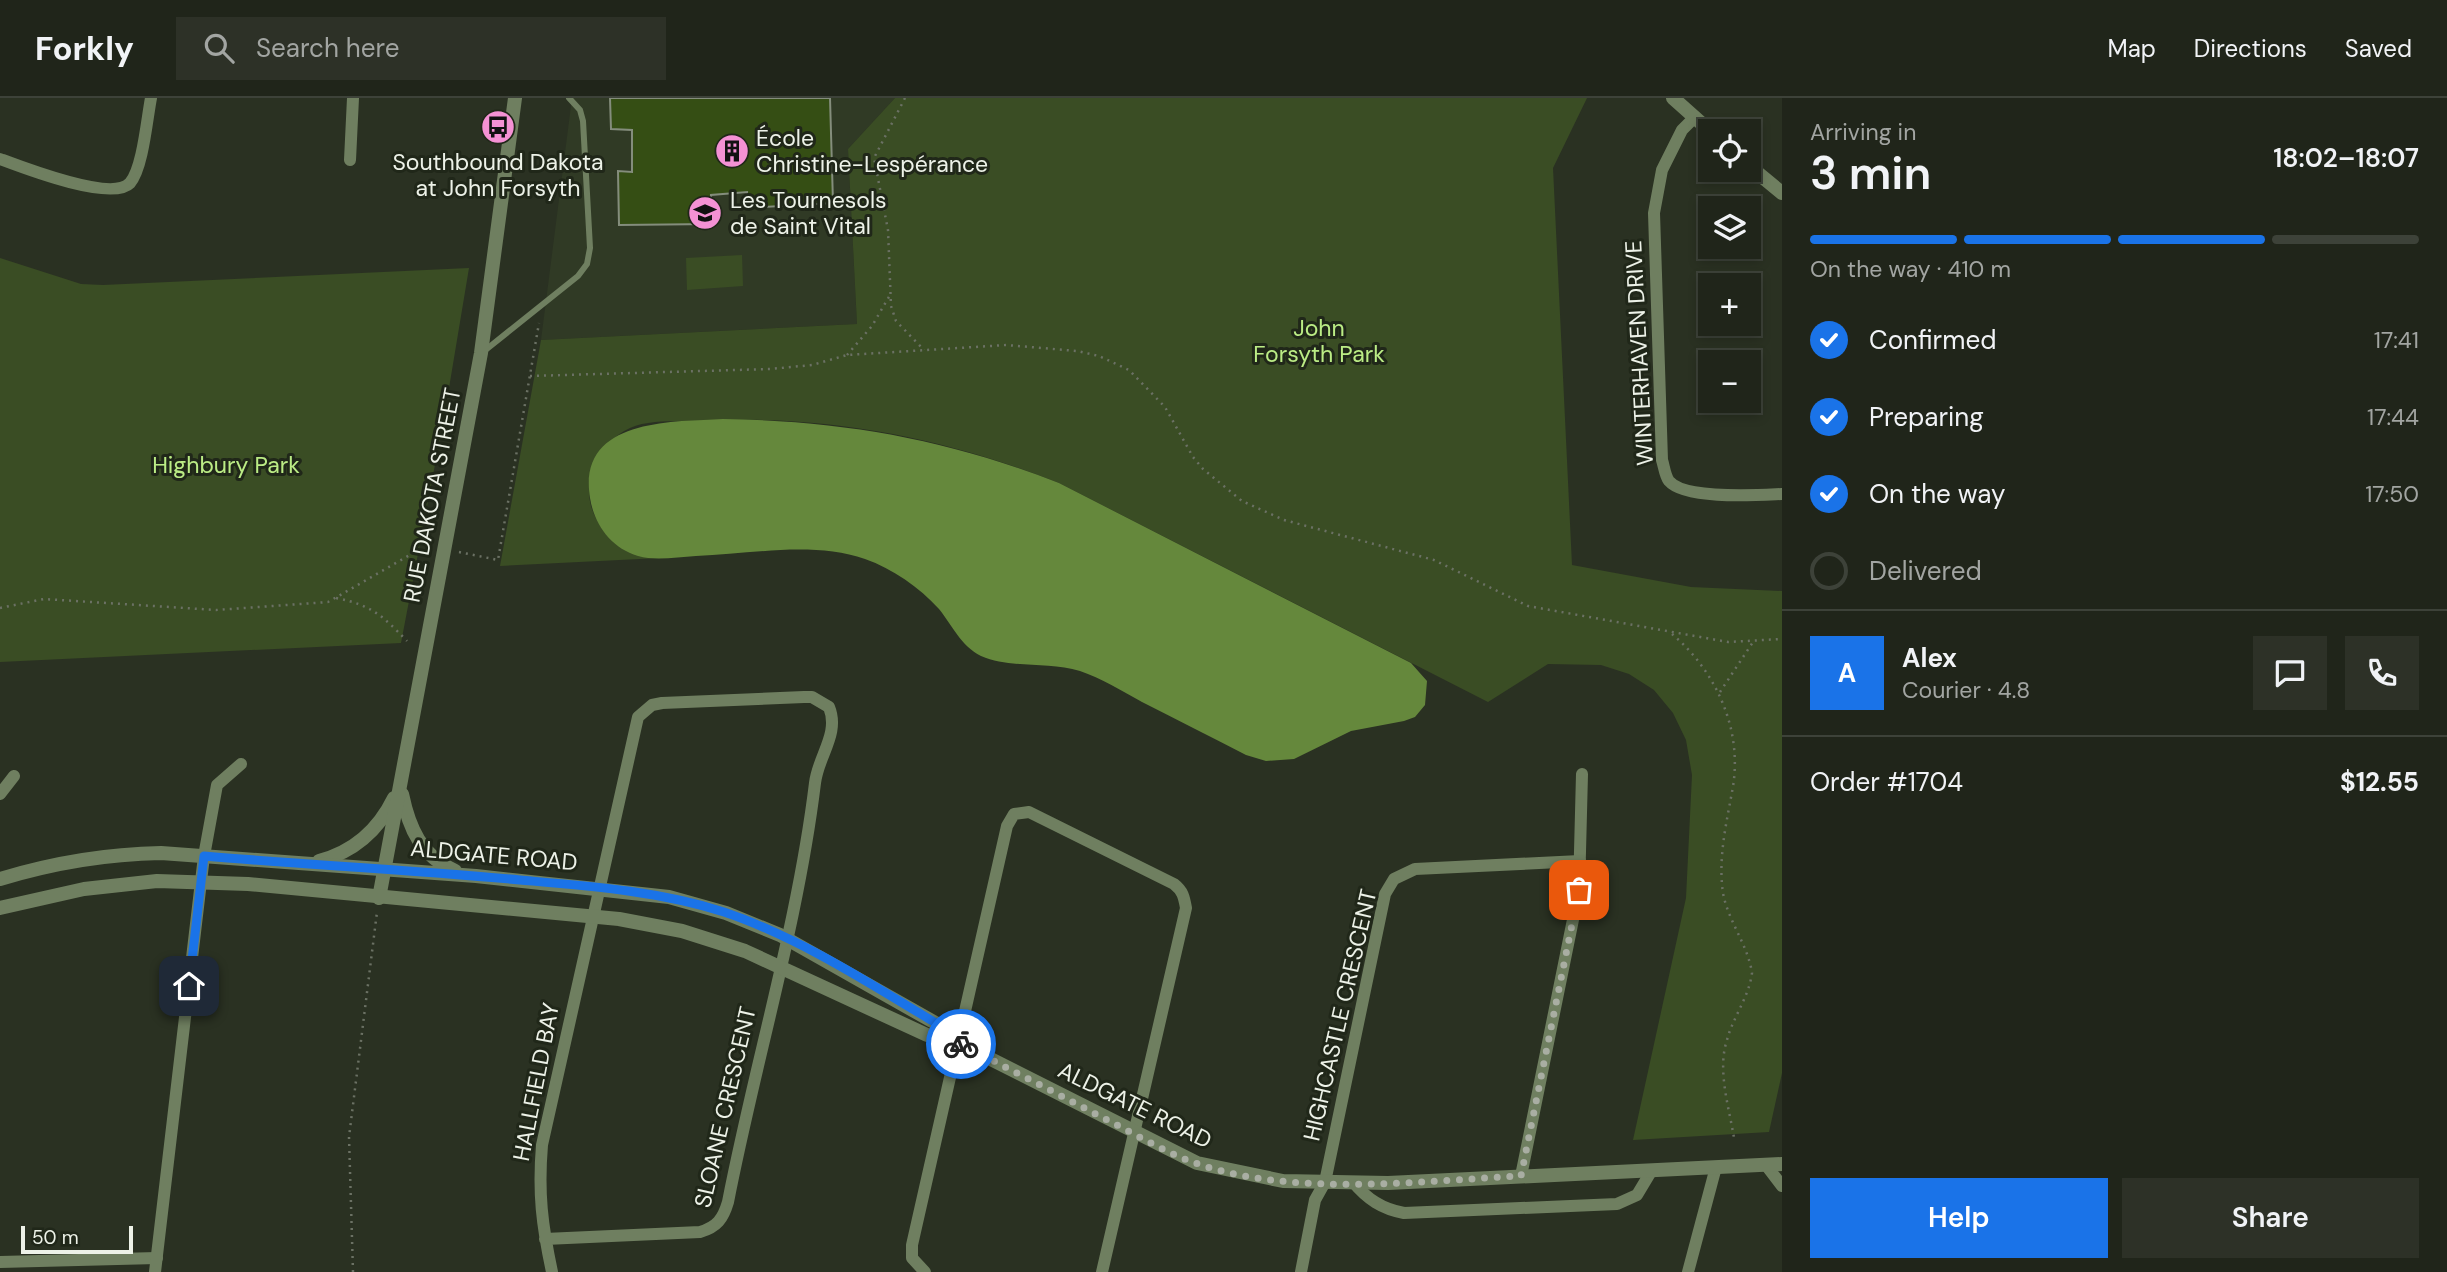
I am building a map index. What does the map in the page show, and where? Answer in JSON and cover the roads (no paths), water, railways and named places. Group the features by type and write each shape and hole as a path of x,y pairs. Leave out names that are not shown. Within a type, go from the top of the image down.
{"street":[{"path":"0,159 94,187 113,191 122,188 135,174 151,98"},
{"path":"350,160 353,98"},
{"name":"RUE DAKOTA STREET","path":"379,898 481,353 515,98"},
{"path":"1682,101 1698,120"},
{"name":"WINTERHAVEN DRIVE","path":"1695,117 1682,130 1662,170 1654,213 1662,460 1669,481 1680,488 1700,492 1782,494"},
{"path":"1761,176 1782,193"},
{"name":"HALLFIELD BAY","path":"552,1272 539,1206 542,1145 635,724 644,710 662,703 812,698 829,707 834,728 815,778 784,945"},
{"path":"155,1272 202,869 217,785 241,764"},
{"path":"1521,1176 1577,902 1582,774"},
{"path":"0,794 14,776"},
{"path":"310,864 335,857 365,839 379,823 401,785"},
{"path":"401,785 406,815 419,843 430,857 466,875"},
{"path":"925,1272 912,1258 912,1245 953,1040 1007,826 1014,814 1021,812 1041,816 1174,884 1182,890 1185,899 1186,908 1102,1272"},
{"name":"ALDGATE ROAD","path":"0,879 63,862 128,853 202,869 248,884 592,917 682,931 745,951 927,1035 953,1040 1198,1163 1235,1173 1283,1181 1353,1182 1782,1164"},
{"name":"HIGHCASTLE CRESCENT","path":"1301,1272 1315,1200 1325,1182 1385,894 1394,879 1401,873 1427,868 1580,861"},
{"name":"ALDGATE ROAD","path":"0,908 51,894 202,869 310,864 466,875 597,894 700,905 944,1028 953,1040"},
{"name":"SLOANE CRESCENT","path":"545,1239 700,1232 716,1226 728,1202 784,945"},
{"path":"1766,1165 1782,1186"},
{"path":"1688,1272 1716,1167"},
{"path":"1353,1182 1365,1196 1388,1210 1430,1212 1617,1204 1637,1195 1651,1170"},
{"path":"0,1262 157,1258"}],"lane":[{"path":"481,353 578,276 587,264 590,248 583,121 580,110 569,98"}],"place":[{"name":"Southbound Dakota at John Forsyth","path":"498,127"},
{"name":"École Christine-Lespérance","path":"732,151"},
{"name":"Les Tournesols de Saint Vital","path":"705,213"}],"park label":[{"name":"John Forsyth Park","path":"1319,341"},
{"name":"Highbury Park","path":"226,465"}]}
